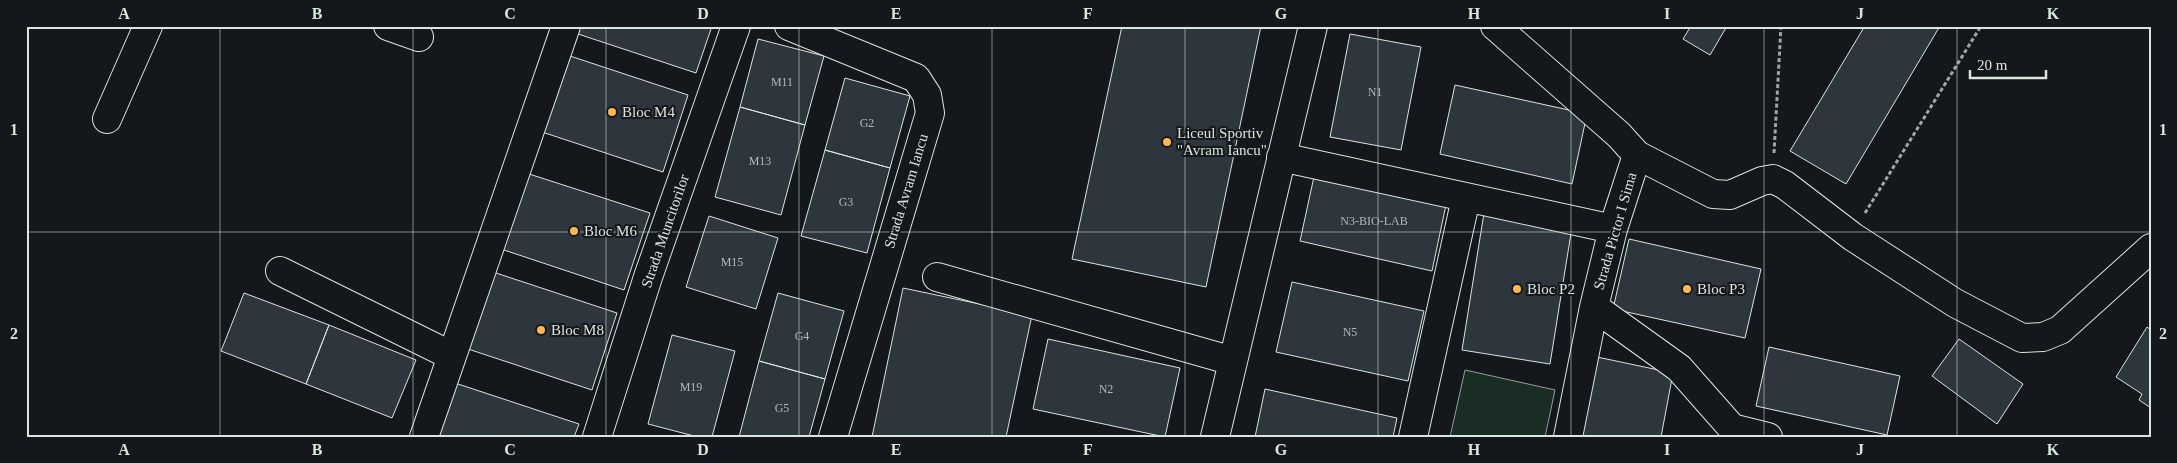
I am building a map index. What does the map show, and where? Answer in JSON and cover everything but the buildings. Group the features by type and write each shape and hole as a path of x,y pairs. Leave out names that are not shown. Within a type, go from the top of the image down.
{"street":[{"path":"107,119 148,26"},
{"path":"388,26 419,36"},
{"path":"424,437 566,26"},
{"name":"Strada Muncitorilor","path":"596,437 736,26"},
{"name":"Strada Avram Iancu","path":"789,26 916,78 927,95 930,113 833,437"},
{"path":"1215,437 1313,26"},
{"name":"Strada Pictor I Sima","path":"1495,26 1619,135 1637,155 1613,229 1594,307 1679,368 1731,432 1768,437"},
{"path":"1637,155 1713,194 1730,196 1762,181 1773,179 1785,185 1853,237 1955,303 2022,338 2043,337 2060,330 2151,248"},
{"path":"1281,157 1613,229"},
{"path":"1413,437 1466,198"},
{"path":"280,271 452,356"},
{"path":"937,277 1233,361"},
{"path":"1568,437 1594,307"}],"path":[{"path":"1773,179 1781,26"},
{"path":"1853,237 1862,218 1981,26"}],"green space":[{"path":"1465,370 1555,390 1545,437 1450,437"}],"place":[{"name":"Bloc M4","path":"612,112"},
{"name":"Liceul Sportiv \"Avram Iancu\"","path":"1167,142"},
{"name":"Bloc M6","path":"574,231"},
{"name":"Bloc P2","path":"1517,289"},
{"name":"Bloc P3","path":"1687,289"},
{"name":"Bloc M8","path":"541,330"}]}
